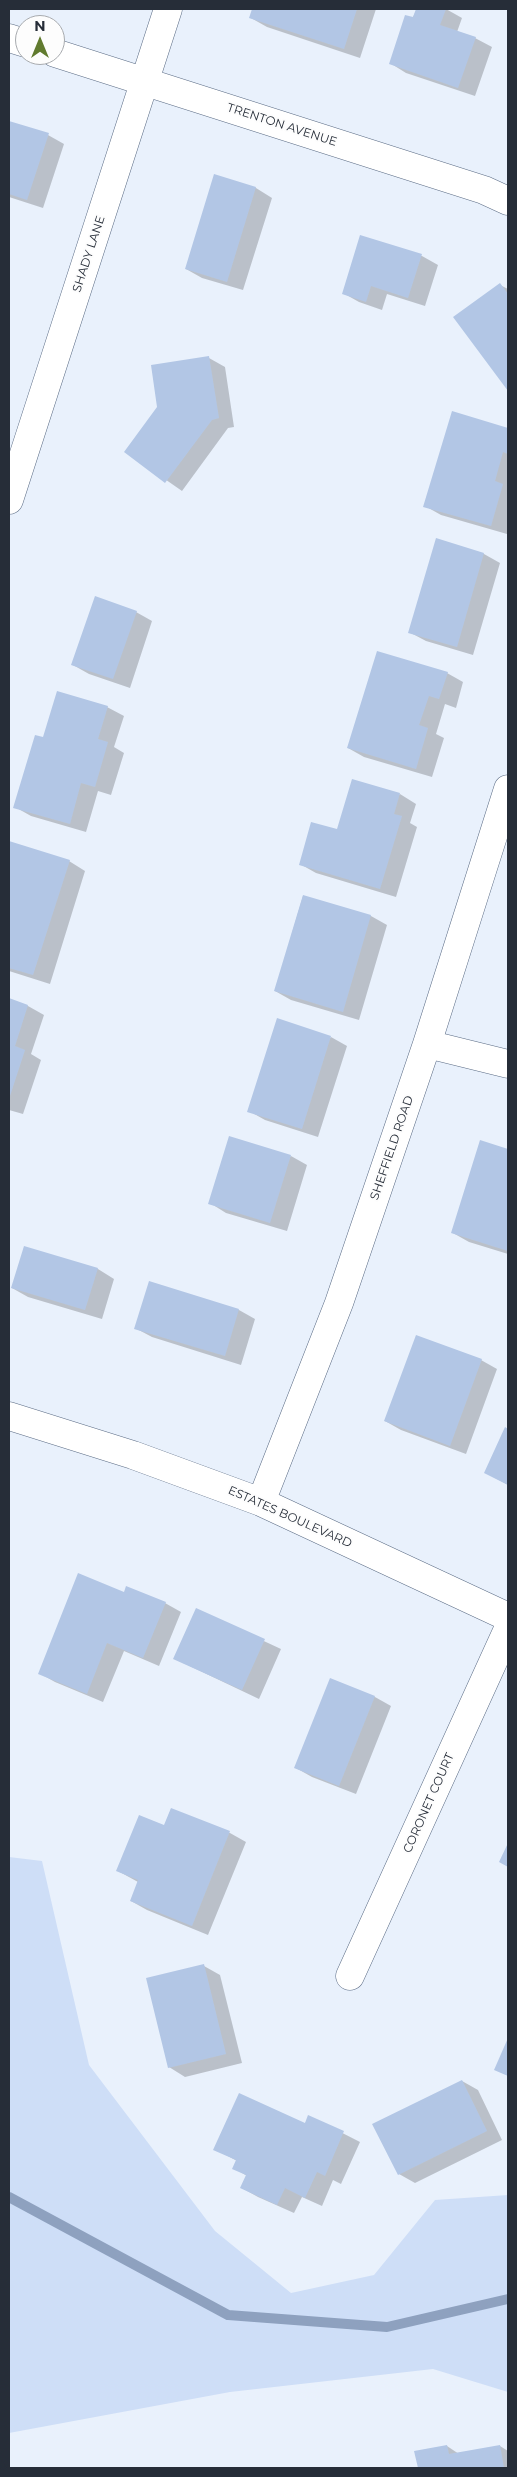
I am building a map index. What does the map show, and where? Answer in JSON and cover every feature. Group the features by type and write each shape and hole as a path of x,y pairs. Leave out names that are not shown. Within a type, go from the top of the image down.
{"street":[{"name":"SHADY LANE","path":"9,500 168,9"},
{"name":"TRENTON AVENUE","path":"65,55 484,190 508,201"},
{"name":"SHEFFIELD ROAD","path":"262,1502 339,1303 427,1044 508,789"},
{"path":"427,1044 508,1064"},
{"name":"ESTATES BOULEVARD","path":"9,1416 133,1455 262,1502 508,1618"},
{"name":"CORONET COURT","path":"350,1976 508,1629"}],"shaded area":[{"path":"9,1857 42,1861 89,2065 215,2231 291,2293 374,2275 435,2200 508,2195 508,2392 433,2369 230,2392 9,2433"}],"building":[{"path":"252,9 357,9 344,49 249,18"},
{"path":"416,9 446,9 440,25 476,37 458,88 389,64 405,15 413,17"},
{"path":"9,121 49,133 27,200 9,194"},
{"path":"214,174 256,187 227,282 185,269"},
{"path":"360,235 422,254 408,298 371,286 366,302 342,294"},
{"path":"500,283 508,294 508,391 453,317"},
{"path":"209,356 219,418 212,420 165,483 124,452 157,407 151,365"},
{"path":"452,411 508,428 508,454 503,452 495,481 503,484 491,526 423,507"},
{"path":"436,538 484,553 457,647 408,633"},
{"path":"95,596 137,611 113,679 71,665"},
{"path":"377,651 448,672 439,699 429,696 419,725 428,728 416,769 347,748"},
{"path":"57,691 108,706 98,739 108,742 95,787 81,783 70,824 13,808 35,735 43,737"},
{"path":"352,779 400,793 394,814 402,816 380,889 299,865 311,822 337,829"},
{"path":"9,841 70,860 33,975 9,968"},
{"path":"303,895 371,915 343,1012 274,991"},
{"path":"9,998 28,1005 15,1046 25,1050 9,1099"},
{"path":"277,1018 331,1036 302,1129 247,1112"},
{"path":"229,1136 291,1155 270,1223 208,1204"},
{"path":"480,1140 508,1149 508,1251 451,1233"},
{"path":"24,1246 98,1268 85,1310 11,1288"},
{"path":"149,1281 239,1309 225,1356 134,1329"},
{"path":"416,1335 482,1359 450,1446 384,1421"},
{"path":"505,1427 508,1429 508,1485 484,1473"},
{"path":"78,1573 124,1592 126,1586 166,1602 143,1658 107,1643 87,1694 38,1674"},
{"path":"196,1608 265,1639 242,1690 173,1659"},
{"path":"330,1678 375,1696 339,1786 294,1768"},
{"path":"171,1808 230,1831 192,1926 130,1901 138,1880 116,1871 139,1815 164,1825"},
{"path":"508,1843 508,1867 499,1862"},
{"path":"204,1964 226,2054 168,2068 146,1978"},
{"path":"508,2038 508,2076 494,2070"},
{"path":"462,2080 487,2131 398,2175 372,2124"},
{"path":"239,2093 305,2123 308,2115 344,2131 325,2176 317,2172 305,2198 285,2188 277,2205 240,2188 246,2175 232,2169 236,2160 213,2150"},
{"path":"447,2445 449,2454 500,2445 504,2468 418,2468 414,2451"}],"waterway":[{"path":"9,2197 228,2315 387,2327 508,2299"}]}
